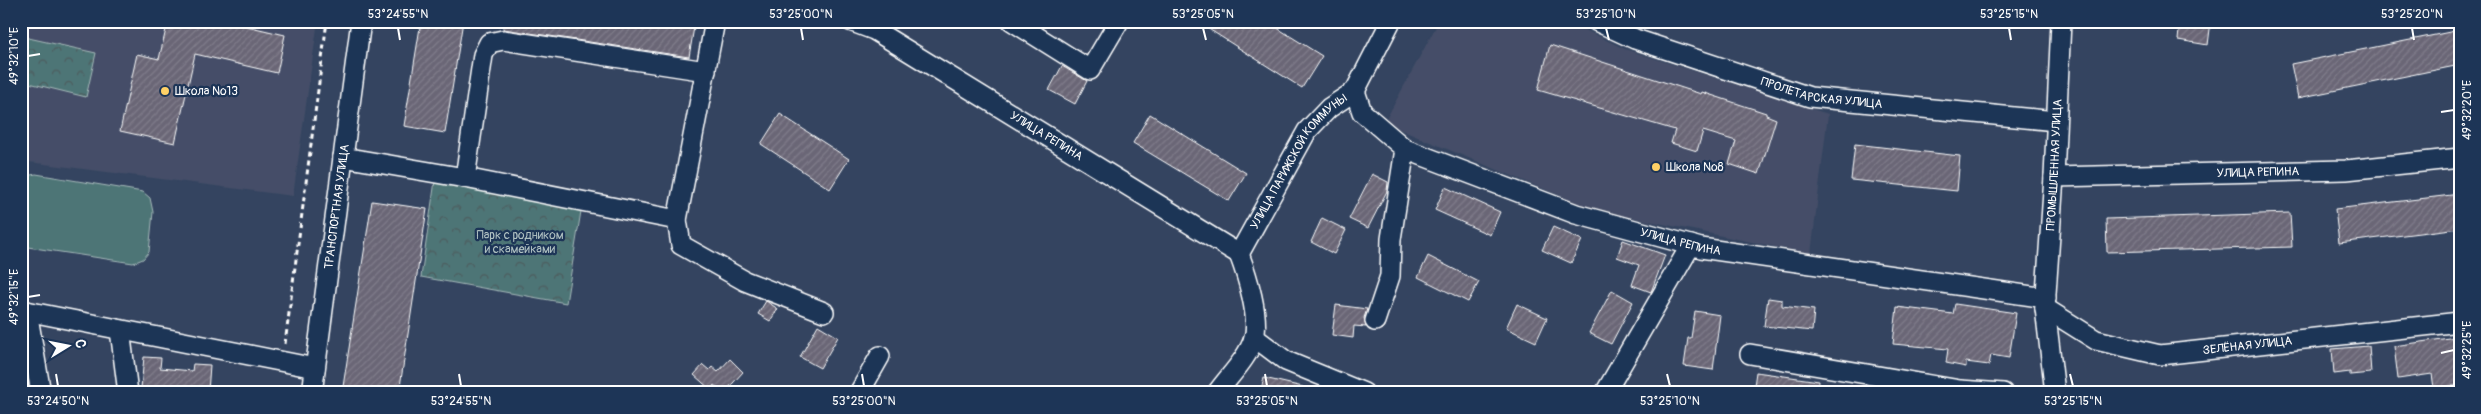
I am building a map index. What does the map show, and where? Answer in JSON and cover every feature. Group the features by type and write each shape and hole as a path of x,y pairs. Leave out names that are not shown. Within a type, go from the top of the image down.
{"street":[{"name":"ТРАНСПОРТНАЯ УЛИЦА","path":"312,393 361,21"},
{"path":"715,21 677,220 681,245 745,281 824,312"},
{"name":"УЛИЦА РЕПИНА","path":"850,21 878,26 1239,254"},
{"path":"1012,21 1090,70 1119,21"},
{"name":"ПРОЛЕТАРСКАЯ УЛИЦА","path":"1596,21 1635,38 1810,97 2056,121"},
{"name":"ПРОМЫШЛЕННАЯ УЛИЦА","path":"2049,391 2046,303 2061,21"},
{"name":"УЛИЦА ПАРИЖСКОЙ КОММУНЫ","path":"1239,254 1307,131 1329,108 1355,91 1383,24"},
{"path":"465,178 483,55 489,43 503,40 706,71"},
{"name":"УЛИЦА РЕПИНА","path":"1355,91 1362,112 1405,149 1576,214 1691,245 2046,303"},
{"path":"1375,321 1390,276 1390,239 1405,149"},
{"path":"343,157 465,178 677,220"},
{"name":"УЛИЦА РЕПИНА","path":"2054,178 2346,170 2460,158"},
{"path":"1605,393 1691,245"},
{"path":"1217,393 1244,357 1254,337 1253,303 1247,275 1239,254"},
{"name":"ЗЕЛЁНАЯ УЛИЦА","path":"2046,303 2096,340 2160,355 2460,322"},
{"path":"41,393 24,311 315,368"},
{"path":"120,330 128,393"},
{"path":"1254,337 1286,360 1364,393"},
{"path":"1750,354 1960,390 2003,393"},
{"path":"859,393 880,356"}],"path":[{"path":"282,362 327,21"}],"shaded area":[{"name":"Школа №13","path":"21,21 318,21 293,196 21,161"},
{"name":"Школа №8","path":"1439,21 1567,21 1625,49 1828,114 1811,254 1594,210 1384,123"}],"green space":[{"path":"24,37 96,53 86,97 21,81 21,50"},
{"path":"36,174 143,192 150,198 153,212 149,252 143,259 133,263 21,246 21,177"},
{"name":"Парк с родником и скамейками","path":"436,174 583,199 566,303 421,277"}],"building":[{"path":"168,21 225,21 285,35 277,73 195,54 175,143 120,131 137,54 159,59"},
{"path":"421,21 463,21 445,133 404,126"},
{"path":"504,21 695,21 689,57 503,29"},
{"path":"1196,21 1266,21 1322,56 1302,88"},
{"path":"2180,21 2211,21 2208,45 2178,40"},
{"path":"2460,30 2460,65 2298,98 2291,64"},
{"path":"1550,45 1701,94 1702,92 1766,113 1766,115 1776,119 1759,174 1729,164 1736,141 1703,131 1697,151 1671,143 1675,130 1538,90"},
{"path":"1062,66 1087,81 1075,104 1049,90"},
{"path":"780,114 849,159 830,189 761,144"},
{"path":"1150,114 1246,173 1229,201 1133,143"},
{"path":"1855,144 1960,156 1957,191 1851,180"},
{"path":"1372,174 1388,182 1387,191 1368,228 1349,219"},
{"path":"1445,187 1500,212 1490,235 1435,210"},
{"path":"2460,194 2460,228 2339,243 2335,209"},
{"path":"372,201 427,209 399,393 342,393"},
{"path":"2290,213 2292,247 2107,252 2106,219"},
{"path":"1322,218 1346,230 1334,254 1311,242"},
{"path":"1553,227 1582,240 1571,263 1542,250"},
{"path":"1623,240 1665,255 1651,292 1632,285 1639,265 1617,257"},
{"path":"1428,256 1479,282 1468,302 1418,277"},
{"path":"1612,290 1633,302 1611,344 1589,333"},
{"path":"1768,298 1782,300 1782,306 1814,310 1812,331 1764,326"},
{"path":"766,301 778,309 770,321 758,314"},
{"path":"1517,304 1547,318 1536,342 1506,328"},
{"path":"1955,304 2016,313 2009,358 1991,355 1989,365 1966,362 1966,367 1946,363 1948,349 1893,344 1897,307 1953,314"},
{"path":"1336,305 1367,309 1364,318 1366,327 1354,326 1353,338 1332,335"},
{"path":"1695,311 1720,315 1713,370 1684,366 1688,338 1691,338"},
{"path":"818,325 838,337 820,368 800,357"},
{"path":"2456,337 2460,385 2434,388 2432,374 2398,379 2394,346"},
{"path":"2369,346 2371,373 2350,375 2350,372 2334,374 2332,349"},
{"path":"144,357 161,358 160,368 192,371 193,364 210,365 208,392 141,388"},
{"path":"730,359 743,372 724,393 714,385 710,389 694,375 703,365 709,370 712,367 718,372"},
{"path":"1756,372 1819,381 1818,393 1753,393"},
{"path":"1264,378 1303,387 1302,393 1260,393"}],"place":[{"name":"Школа №13","path":"165,91"},
{"name":"Школа №8","path":"1656,167"}]}
